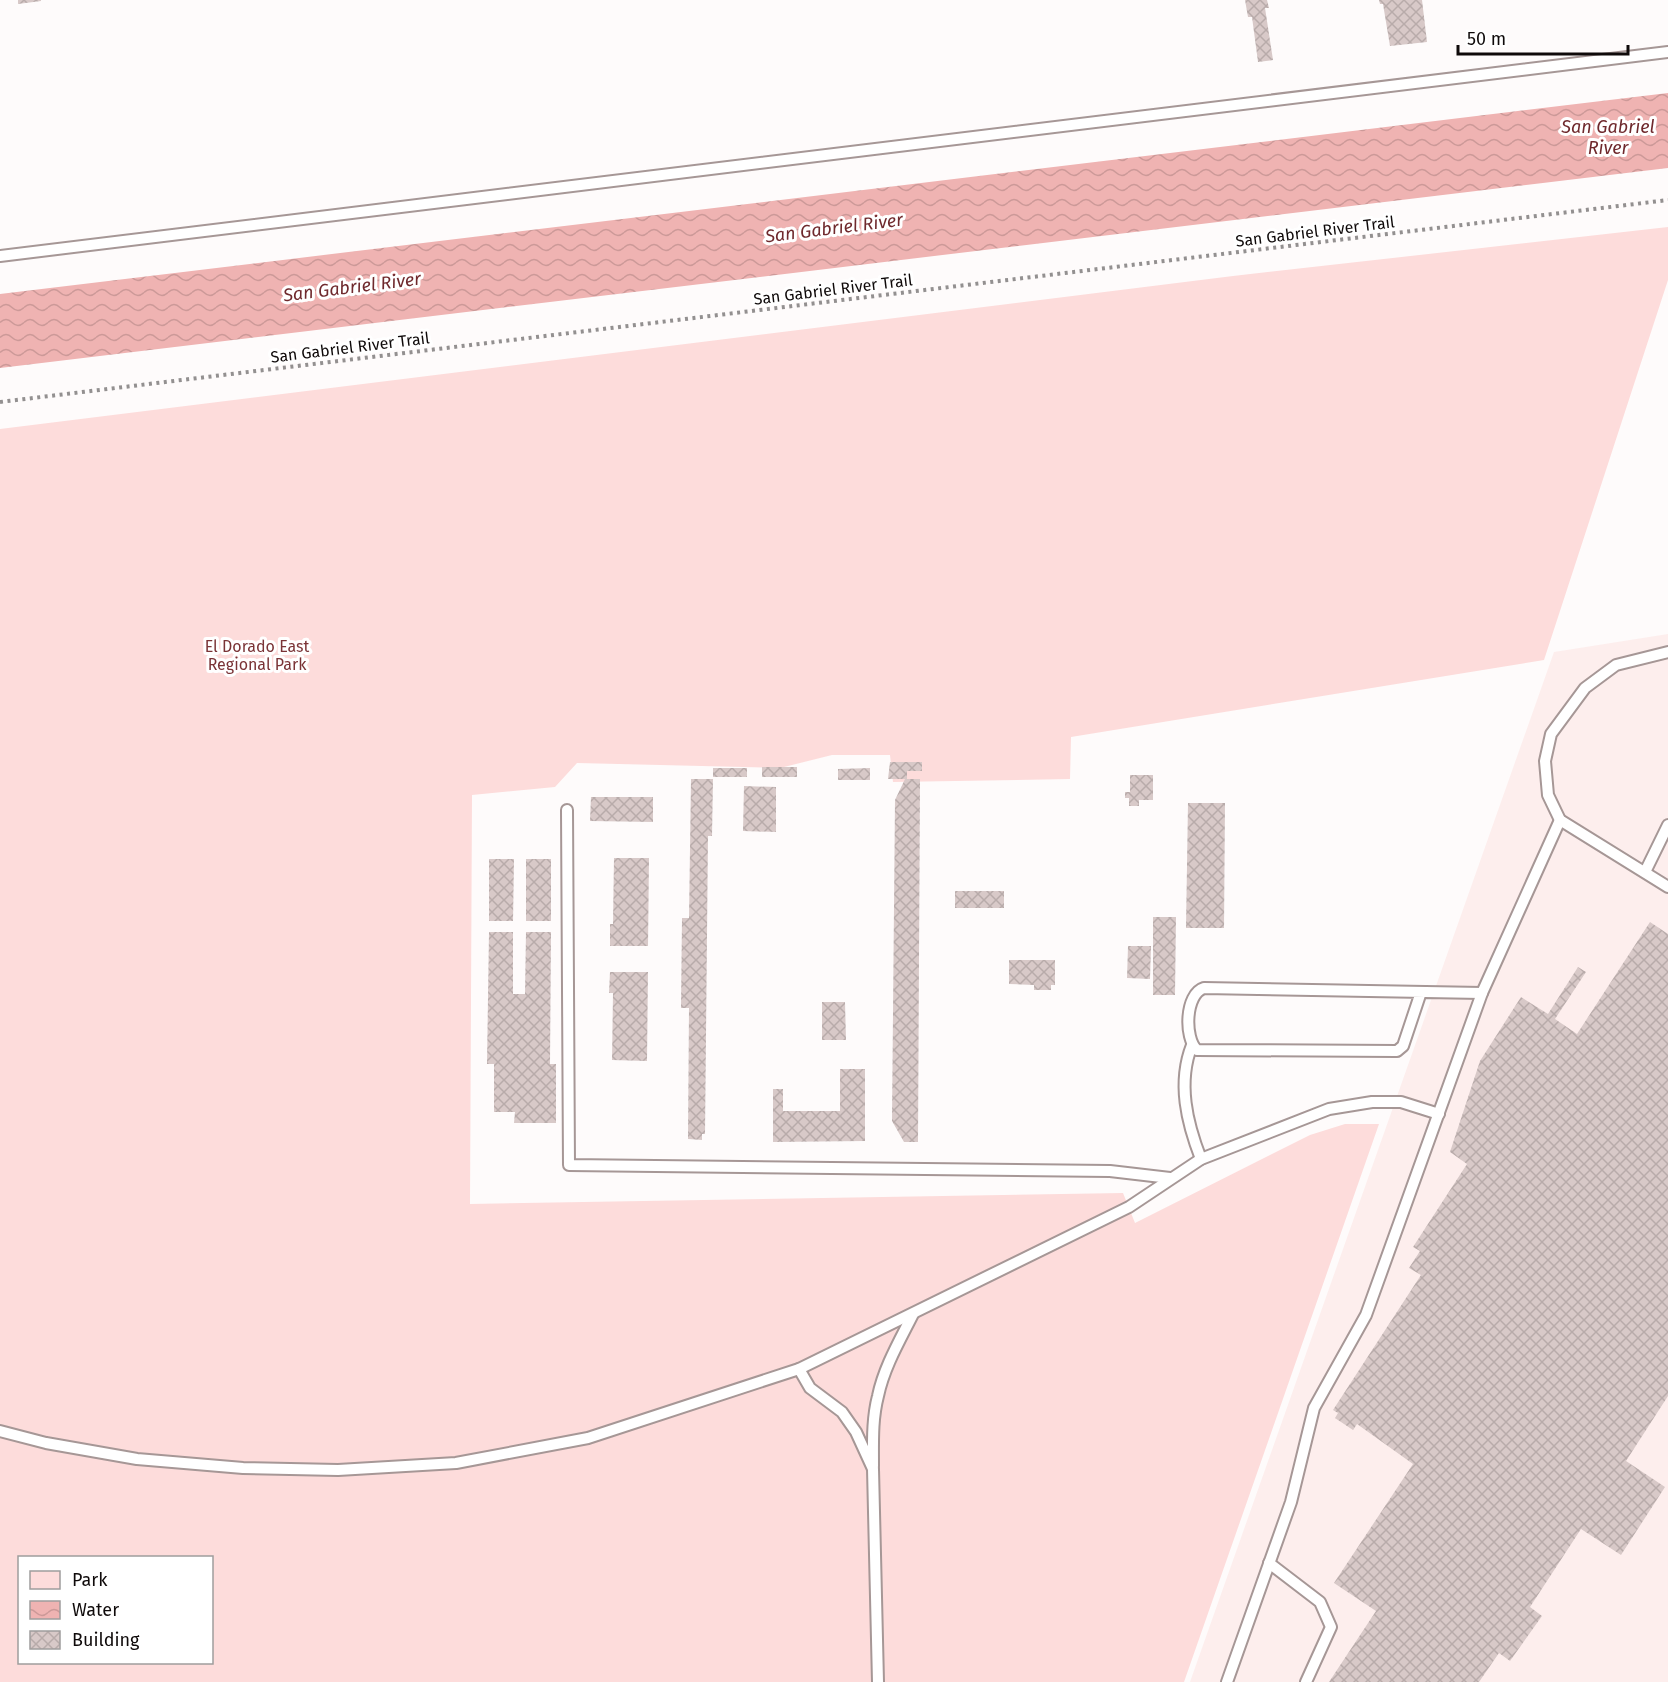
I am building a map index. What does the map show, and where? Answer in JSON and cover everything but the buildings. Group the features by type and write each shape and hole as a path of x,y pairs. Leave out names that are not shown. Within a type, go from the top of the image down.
{"lane":[{"path":"0,256 1668,52"},
{"path":"1668,652 1616,665 1585,688 1551,734 1545,761 1548,795 1560,820 1668,887"},
{"path":"567,810 569,1166 1110,1171 1170,1178"},
{"path":"1227,1682 1291,1502 1314,1408 1366,1315 1482,993 1560,820"},
{"path":"1645,872 1668,825"},
{"path":"1201,1159 1189,1130 1185,1086 1186,1061 1192,1045 1191,1001 1197,990 1204,988 1482,993"},
{"path":"1192,1045 1197,1050 1397,1051 1403,1046 1421,992"},
{"path":"0,1431 46,1443 137,1459 243,1468 338,1470 456,1463 588,1437 799,1369 1129,1208 1201,1159 1329,1109 1372,1101 1401,1102 1439,1114"},
{"path":"878,1682 873,1424 878,1395 887,1367 913,1314"},
{"path":"799,1369 810,1388 842,1412 856,1432 873,1469"},
{"path":"1269,1563 1320,1602 1331,1627 1306,1682"}],"path":[{"name":"San Gabriel River Trail","path":"0,402 1668,200"}],"shaded area":[{"path":"1668,634 1668,1682 1190,1682 1554,652"}],"green space":[{"name":"El Dorado East Regional Park","path":"1668,227 1668,280 1544,660 1071,737 1070,779 893,782 890,755 832,755 780,768 577,763 555,787 472,795 470,1204 1123,1193 1135,1223 1310,1135 1345,1124 1379,1124 1184,1682 0,1682 0,429 1233,276"}],"water":[{"name":"San Gabriel River","path":"1668,93 1668,168 0,368 0,294"}]}
